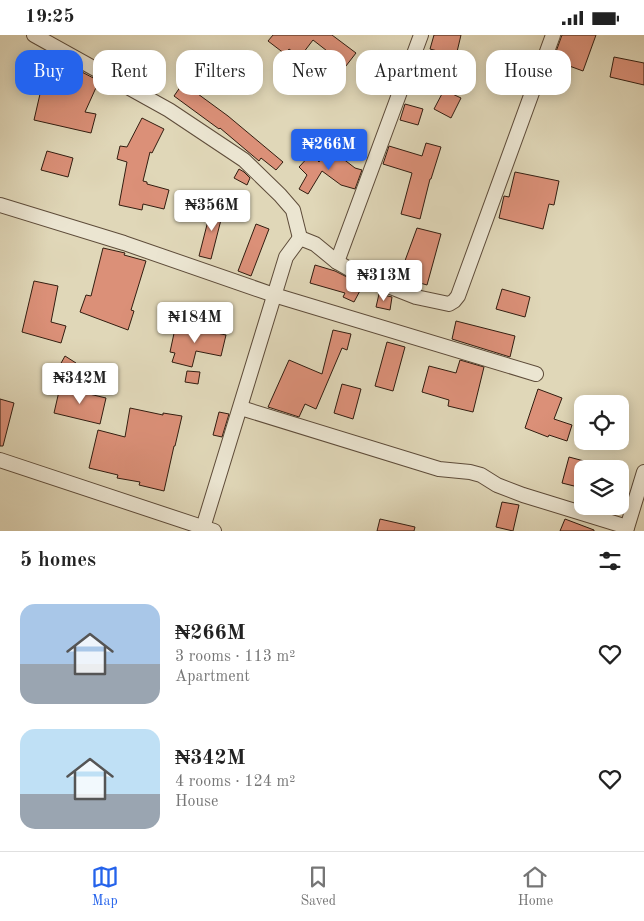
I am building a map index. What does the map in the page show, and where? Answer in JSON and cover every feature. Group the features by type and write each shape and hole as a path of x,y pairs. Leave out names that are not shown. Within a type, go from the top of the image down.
{"street":[{"path":"34,35 169,110 244,160 293,210 300,238"},
{"path":"337,262 421,35"},
{"path":"300,238 315,244 337,262 358,274 430,301 449,304 454,301 458,296 553,35"},
{"path":"0,205 124,243 274,295 536,374"},
{"path":"0,460 206,530 240,408 286,257 300,238"},
{"path":"240,408 439,469 482,475 498,485 523,495 627,529 644,472"}],"building":[{"path":"273,35 332,35 356,53 346,66 346,50 326,50 313,40 305,50 280,50 268,41"},
{"path":"434,35 461,35 457,50 430,49"},
{"path":"562,35 596,35 583,71 571,67 571,50 557,50"},
{"path":"614,57 644,63 644,85 610,77"},
{"path":"83,73 93,78 93,94 85,112 96,114 91,133 34,120 40,95 83,95"},
{"path":"176,93 176,95 199,95 228,116 283,162 276,170 261,158 259,161 220,128 174,96"},
{"path":"441,95 455,95 461,98 451,118 434,109"},
{"path":"405,104 423,109 418,125 400,120"},
{"path":"142,118 164,129 152,153 150,152 143,181 147,182 147,184 169,190 164,209 143,204 142,210 119,205 127,162 117,159 120,146 127,147"},
{"path":"426,143 441,147 430,179 420,219 401,214 412,173 383,164 389,146 422,156"},
{"path":"329,148 355,168 362,170 355,189 341,185 322,171 308,194 299,189 307,175 299,167 311,154 319,162"},
{"path":"47,151 73,158 68,177 41,170"},
{"path":"239,169 250,178 247,185 234,178"},
{"path":"515,172 559,181 554,205 549,204 543,229 499,218 504,196 509,197"},
{"path":"212,205 224,208 211,259 199,256"},
{"path":"256,224 269,229 251,276 238,271"},
{"path":"417,228 441,234 427,285 399,277"},
{"path":"103,248 125,253 124,255 146,261 131,310 134,311 128,330 80,312 86,295 91,296"},
{"path":"315,265 335,271 363,285 354,302 343,297 345,293 310,283"},
{"path":"34,281 58,286 51,322 66,326 61,343 22,332"},
{"path":"502,289 530,297 525,317 496,309"},
{"path":"379,294 392,297 390,310 376,307"},
{"path":"456,321 515,336 510,357 452,339"},
{"path":"176,324 226,335 221,356 196,351 192,367 172,362 175,353 170,352"},
{"path":"333,330 351,334 347,350 342,348 316,409 305,404 299,417 268,407 289,360 322,374"},
{"path":"387,342 405,347 393,391 375,386"},
{"path":"65,356 76,363 71,372 60,365"},
{"path":"460,360 484,367 473,412 448,406 449,400 422,392 429,366 456,373"},
{"path":"187,371 200,372 198,384 185,382"},
{"path":"342,384 361,389 353,419 334,413"},
{"path":"60,387 106,398 100,424 54,413"},
{"path":"538,389 562,398 554,419 572,425 567,441 549,435 548,437 525,428"},
{"path":"0,399 14,403 3,446 0,446"},
{"path":"130,408 163,415 163,413 182,416 164,491 139,485 140,482 117,478 118,475 89,468 98,430 125,437"},
{"path":"219,412 229,414 222,437 213,435"},
{"path":"569,457 580,460 574,460 574,486 562,483"},
{"path":"502,502 519,505 513,531 496,527"},
{"path":"380,519 415,527 414,531 377,531"},
{"path":"565,519 594,530 594,531 560,531"}]}
